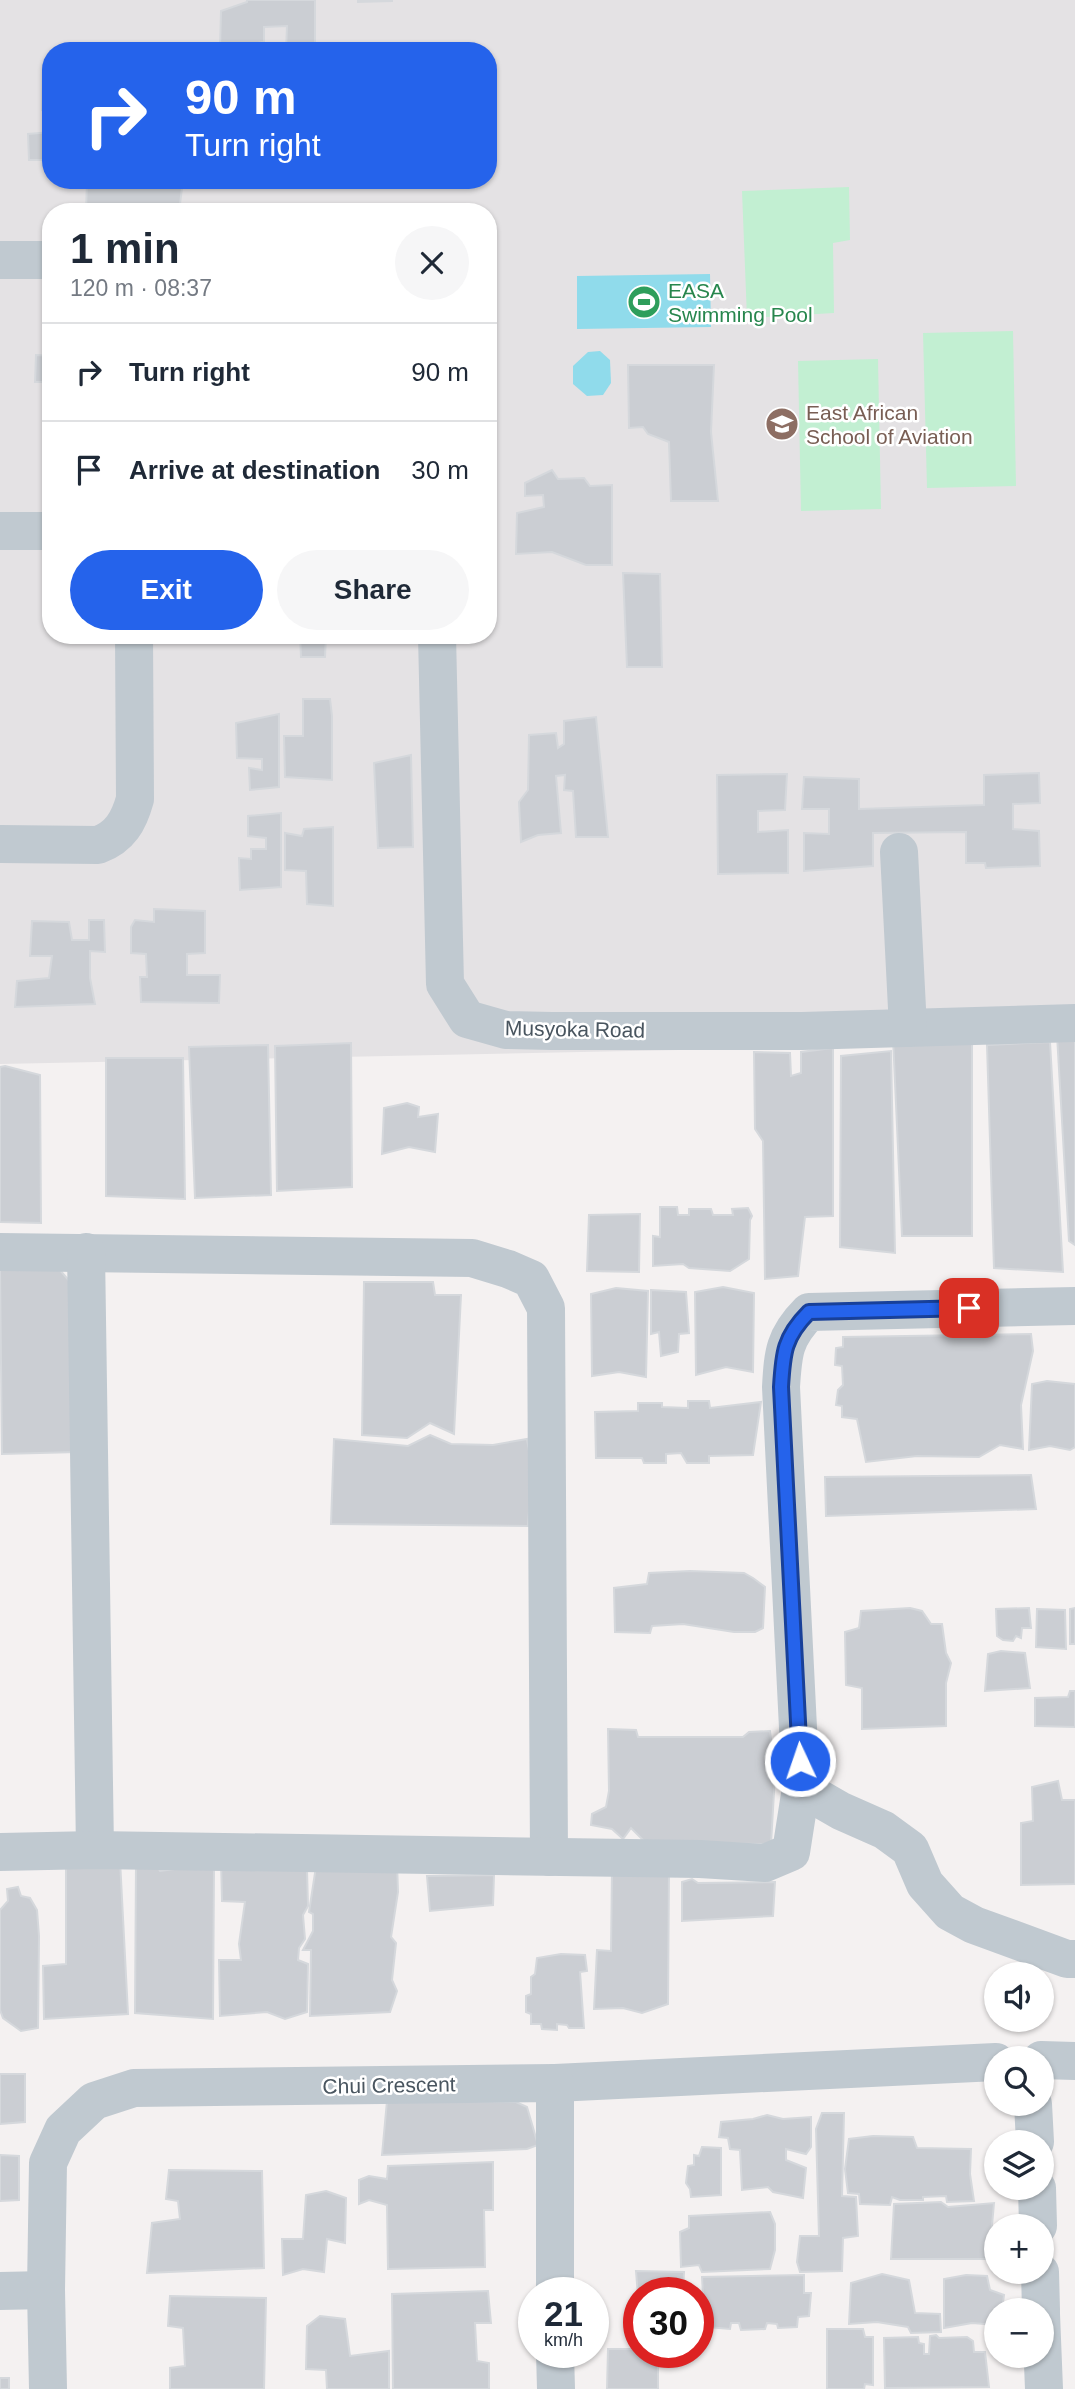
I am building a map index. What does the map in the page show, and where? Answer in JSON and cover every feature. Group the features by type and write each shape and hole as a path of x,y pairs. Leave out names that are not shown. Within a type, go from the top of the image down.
{"street":[{"path":"0,260 42,260"},
{"path":"0,531 42,531"},
{"path":"0,844 98,845 112,840 129,819 135,799 134,644"},
{"name":"Musyoka Road","path":"437,644 445,984 467,1019 506,1030 802,1031 1075,1023"},
{"path":"899,852 908,1028"},
{"path":"0,1252 472,1258 531,1279 546,1308 549,1857"},
{"path":"86,1252 95,1850"},
{"path":"0,1852 95,1850 700,1859 765,1863 792,1852 801,1788 781,1387 783,1351 793,1328 809,1312 1075,1306"},
{"path":"801,1788 841,1811 884,1830 910,1849 925,1884 950,1912 974,1925 1067,1959 1075,1959"},
{"path":"1054,2060 1075,2061"},
{"name":"Chui Crescent","path":"46,2290 48,2163 63,2130 94,2101 134,2088 555,2083 984,2063"},
{"path":"555,2083 555,2277"},
{"path":"0,2291 46,2290 48,2389"},
{"path":"555,2368 555,2389"},
{"path":"1043,2368 1044,2389"}],"shaded area":[{"name":"East African School of Aviation","path":"0,0 1075,0 1075,1042 0,1064"}],"green space":[{"path":"849,187 850,240 833,243 834,313 747,318 742,191"},
{"path":"1013,331 1016,486 927,488 923,333"},
{"path":"878,359 881,509 801,511 798,361"}],"water":[{"name":"EASA Swimming Pool","path":"710,274 711,327 577,329 577,276"},
{"path":"600,351 610,360 611,383 603,395 587,396 573,384 573,366 588,352"}],"building":[{"path":"315,0 315,42 286,42 287,26 264,27 264,42 220,42 221,11 247,2"},
{"path":"392,0 392,1 358,2"},
{"path":"42,133 42,160 29,160 28,134"},
{"path":"87,189 182,189 180,203 86,203"},
{"path":"36,355 42,355 42,382 35,382"},
{"path":"628,365 714,365 711,432 718,501 671,501 669,442 648,434 643,427 629,428"},
{"path":"552,470 558,479 584,478 590,486 612,485 612,565 586,565 552,552 516,554 517,513 544,507 543,495 525,496 525,483"},
{"path":"623,573 660,574 662,667 627,667"},
{"path":"300,644 326,644 325,657 301,657"},
{"path":"303,699 330,699 332,780 285,777 284,736 303,736"},
{"path":"279,714 279,787 250,790 249,768 262,770 262,759 237,758 236,723"},
{"path":"596,717 608,837 576,837 573,791 564,790 565,775 556,776 561,833 538,835 521,842 519,802 528,790 529,735 556,733 558,748 564,744 564,721"},
{"path":"411,755 413,847 378,848 374,763"},
{"path":"1039,773 1040,803 1013,804 1013,829 1039,831 1040,866 986,868 985,863 966,863 966,832 873,833 873,866 804,871 804,833 829,834 829,809 802,809 804,777 859,779 859,809 984,805 984,775"},
{"path":"787,774 785,810 758,811 758,832 788,830 788,873 718,874 717,775"},
{"path":"281,813 281,887 240,890 239,858 251,859 251,849 266,849 266,838 248,836 248,816"},
{"path":"333,827 333,906 307,904 306,871 285,870 285,833 302,836 304,829"},
{"path":"154,909 205,911 205,953 187,954 187,975 220,975 219,1003 141,1002 140,977 147,977 146,954 131,953 131,927 135,920 154,922"},
{"path":"89,920 104,920 105,952 90,951 90,978 95,1004 15,1007 17,981 49,978 52,956 30,956 32,921 69,922 72,940 89,940"},
{"path":"1075,1034 1075,1245 1069,1241 1057,1035"},
{"path":"893,1038 972,1038 972,1236 902,1236"},
{"path":"1050,1042 1063,1272 994,1268 987,1045"},
{"path":"351,1043 352,1187 277,1191 275,1046"},
{"path":"268,1045 271,1195 195,1198 189,1047"},
{"path":"833,1048 833,1216 805,1217 798,1276 765,1279 763,1141 755,1129 754,1052 790,1053 791,1076 801,1073 801,1052"},
{"path":"891,1051 895,1253 840,1247 841,1056"},
{"path":"106,1058 183,1058 185,1199 106,1196"},
{"path":"0,1067 40,1075 41,1223 0,1222"},
{"path":"407,1103 419,1107 418,1117 438,1114 435,1152 409,1147 382,1154 384,1108"},
{"path":"660,1207 677,1207 678,1215 689,1215 689,1209 711,1209 713,1215 733,1215 732,1209 748,1208 752,1216 749,1259 730,1271 689,1268 683,1264 653,1266 653,1236 660,1237"},
{"path":"640,1214 639,1272 587,1271 589,1215"},
{"path":"0,1270 60,1270 77,1290 77,1452 2,1454"},
{"path":"364,1282 433,1282 435,1295 461,1295 454,1434 430,1423 407,1438 362,1435"},
{"path":"723,1287 754,1293 753,1372 726,1367 696,1375 695,1292"},
{"path":"616,1288 648,1291 646,1377 619,1372 592,1376 591,1294"},
{"path":"651,1290 686,1292 689,1333 679,1334 678,1352 661,1356 659,1332 651,1334"},
{"path":"1031,1334 1033,1351 1021,1405 1023,1449 1000,1445 979,1457 917,1456 866,1462 857,1419 842,1417 842,1406 836,1405 838,1390 843,1385 842,1366 835,1365 836,1348 843,1347 843,1337"},
{"path":"1047,1381 1075,1384 1075,1447 1070,1450 1050,1446 1029,1450 1032,1384"},
{"path":"688,1401 709,1401 710,1408 761,1402 753,1455 709,1456 709,1463 687,1463 681,1453 666,1454 666,1463 644,1463 642,1458 596,1458 595,1412 638,1411 638,1403 662,1403 662,1407 688,1408"},
{"path":"430,1435 451,1444 493,1445 527,1439 532,1468 528,1526 331,1524 334,1439 408,1446"},
{"path":"1031,1475 1036,1509 826,1516 825,1477"},
{"path":"649,1573 744,1573 765,1587 763,1628 755,1632 734,1632 683,1624 652,1626 650,1633 615,1632 614,1588 647,1584"},
{"path":"910,1608 922,1611 931,1624 942,1624 946,1653 951,1663 946,1683 946,1726 862,1729 862,1688 846,1685 845,1632 859,1628 861,1611"},
{"path":"1029,1608 1031,1628 1022,1628 1021,1638 1016,1636 1013,1641 997,1636 996,1609"},
{"path":"1075,1608 1075,1644 1070,1644 1070,1609"},
{"path":"1037,1609 1065,1610 1066,1649 1036,1647"},
{"path":"1001,1651 1025,1653 1030,1688 985,1691 988,1654"},
{"path":"1070,1691 1075,1691 1075,1727 1035,1726 1035,1698 1068,1697"},
{"path":"608,1729 636,1730 638,1737 743,1737 749,1732 770,1731 775,1775 771,1844 646,1843 631,1828 623,1839 612,1829 591,1825 592,1814 606,1807 609,1791"},
{"path":"1058,1781 1062,1800 1075,1800 1075,1884 1021,1885 1021,1823 1033,1821 1032,1787"},
{"path":"66,1859 120,1860 128,2014 44,2019 43,1966 66,1964"},
{"path":"154,1860 160,1871 214,1864 213,2019 135,2013 136,1865"},
{"path":"221,1860 307,1870 308,1906 303,1915 305,1939 299,1948 298,1960 308,1964 307,2012 285,2019 267,2012 220,2016 219,1960 241,1960 239,1944 245,1902 222,1901"},
{"path":"317,1860 397,1862 398,1892 391,1937 396,1943 392,1980 397,1991 390,2012 310,2016 311,1950 303,1950 313,1931 313,1914 309,1912"},
{"path":"669,1868 668,2004 642,2013 623,2008 594,2009 597,1950 611,1951 612,1869"},
{"path":"494,1875 493,1905 430,1911 427,1876"},
{"path":"692,1879 698,1883 775,1882 773,1916 682,1921 682,1882"},
{"path":"18,1887 21,1896 30,1898 37,1910 39,1936 38,2028 21,2031 3,2018 0,2010 0,1910 8,1901 7,1889"},
{"path":"561,1954 585,1955 587,1971 580,1972 584,2028 569,2028 567,2025 557,2024 557,2030 542,2029 541,2024 531,2024 531,2014 526,2012 526,1996 531,1994 531,1977 535,1974 537,1958"},
{"path":"0,2074 25,2074 25,2122 0,2124"},
{"path":"387,2101 516,2102 527,2107 538,2145 527,2149 382,2155"},
{"path":"822,2113 844,2113 842,2196 856,2197 858,2236 843,2238 842,2271 800,2272 797,2262 800,2236 819,2236 816,2129"},
{"path":"767,2115 783,2119 811,2117 811,2147 806,2154 786,2149 786,2160 806,2168 803,2198 773,2192 768,2187 742,2190 740,2150 730,2149 728,2138 719,2137 721,2122"},
{"path":"873,2136 913,2137 917,2148 971,2149 970,2174 974,2201 947,2202 946,2196 923,2197 923,2200 900,2200 892,2197 890,2205 860,2204 859,2194 848,2193 845,2169 849,2139"},
{"path":"702,2147 721,2148 721,2195 691,2197 686,2183 688,2166 694,2165 694,2155 699,2156"},
{"path":"0,2155 19,2156 19,2200 0,2201"},
{"path":"493,2162 493,2210 484,2210 485,2267 388,2269 387,2205 369,2200 359,2204 359,2180 369,2176 387,2179 388,2166"},
{"path":"169,2170 262,2171 264,2268 147,2273 152,2223 180,2219 178,2201 166,2199"},
{"path":"326,2191 346,2198 345,2243 327,2239 324,2272 303,2269 283,2275 282,2239 303,2239 306,2195"},
{"path":"941,2202 948,2207 994,2203 993,2214 984,2214 984,2259 891,2259 894,2204"},
{"path":"770,2212 775,2224 775,2250 770,2269 702,2272 699,2265 681,2267 680,2232 689,2228 689,2216"},
{"path":"636,2271 684,2272 684,2277 636,2277"},
{"path":"882,2274 909,2280 915,2313 940,2314 941,2332 911,2333 908,2327 877,2322 849,2324 851,2283"},
{"path":"804,2275 804,2293 811,2293 809,2316 798,2317 797,2327 778,2328 777,2324 767,2323 765,2329 741,2330 739,2323 731,2323 730,2329 714,2328 714,2277 702,2277"},
{"path":"966,2275 984,2276 984,2284 989,2284 990,2290 1004,2295 1004,2298 984,2298 984,2324 972,2323 944,2328 944,2279"},
{"path":"488,2291 491,2323 475,2323 477,2361 489,2363 489,2389 393,2389 392,2294"},
{"path":"170,2296 266,2298 264,2389 170,2389 170,2368 185,2366 183,2328 168,2326"},
{"path":"320,2316 345,2319 350,2356 389,2351 389,2389 327,2389 326,2370 306,2369 307,2326"},
{"path":"827,2329 863,2329 865,2337 873,2337 873,2385 865,2384 864,2389 827,2389"},
{"path":"930,2336 967,2337 973,2341 974,2352 984,2352 984,2368 987,2368 989,2387 885,2388 884,2338 918,2337 919,2343 924,2344 924,2354 929,2354"},
{"path":"609,2349 623,2349 623,2368 658,2368 658,2389 607,2389"},
{"path":"0,2378 9,2378 9,2389 0,2389"}],"place":[{"name":"EASA Swimming Pool","path":"644,302"},
{"name":"East African School of Aviation","path":"782,424"}],"route":[{"path":"800,1761 781,1387 783,1351 793,1328 809,1312 969,1308"}]}
